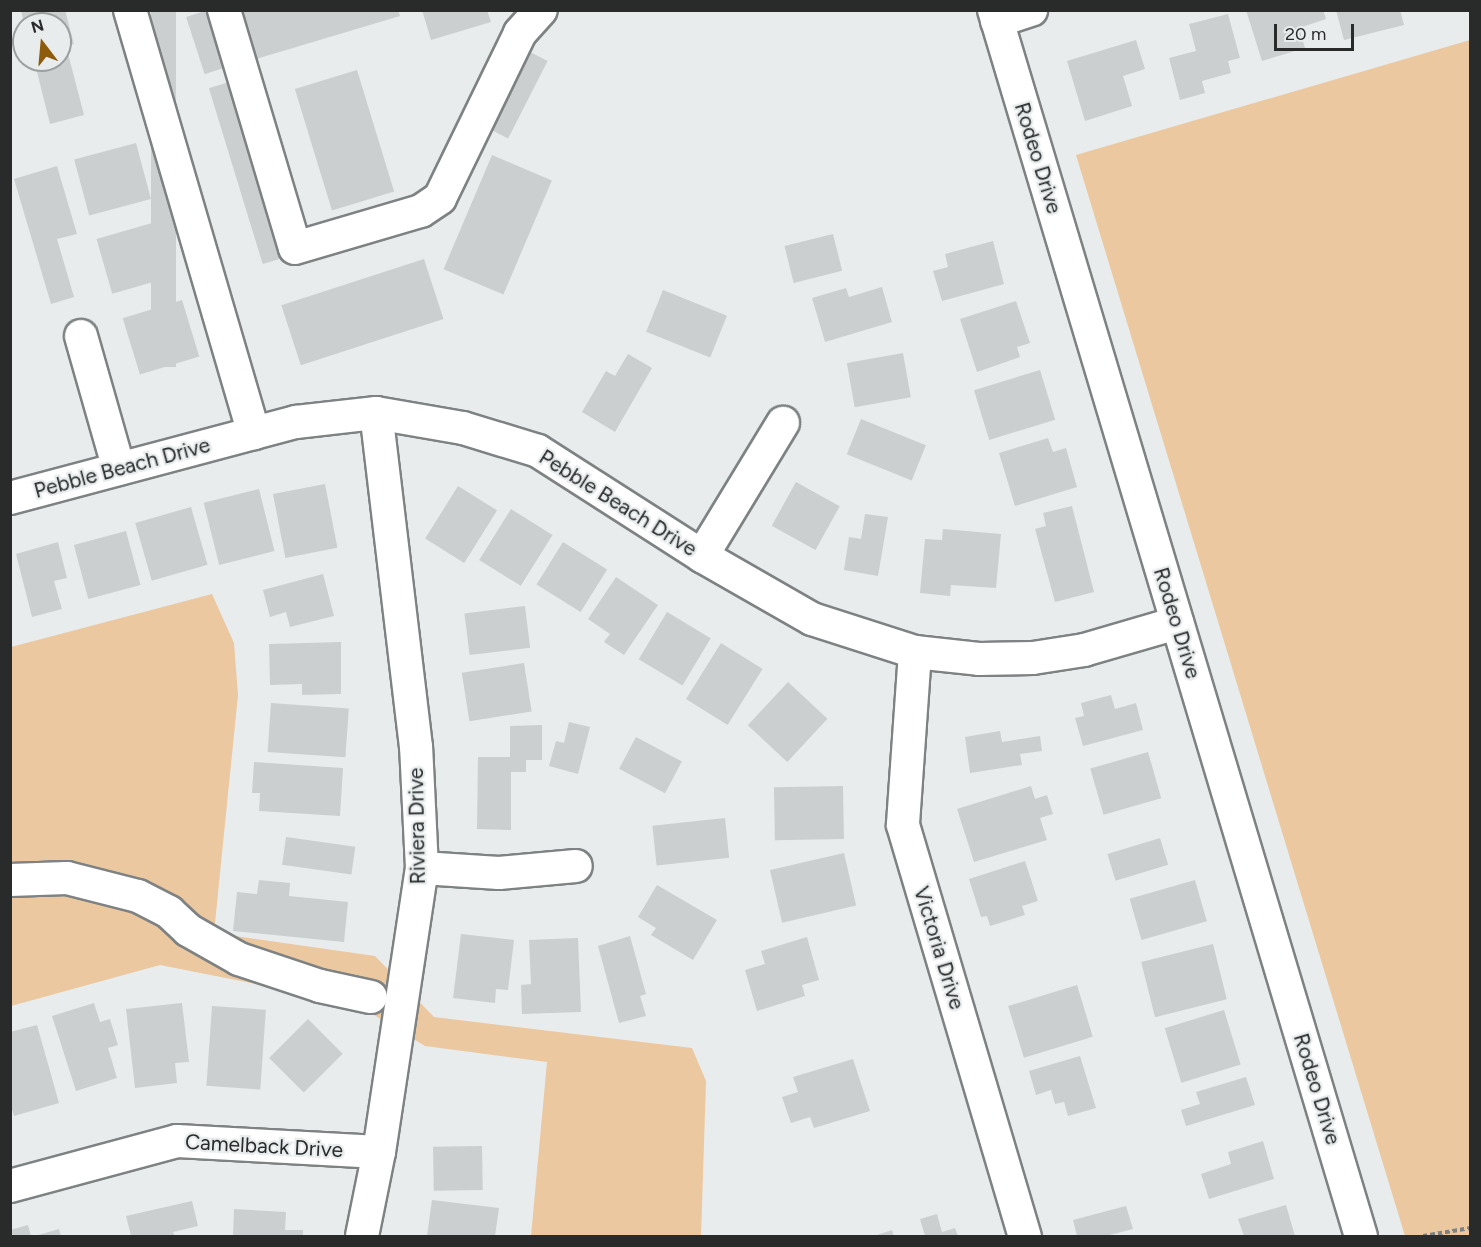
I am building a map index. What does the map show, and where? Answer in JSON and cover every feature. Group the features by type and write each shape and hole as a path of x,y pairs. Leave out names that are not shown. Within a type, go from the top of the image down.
{"street":[{"path":"130,10 254,433"},
{"path":"225,10 295,248 421,211 440,198 520,33 541,10"},
{"path":"996,16 1031,10"},
{"name":"Rodeo Drive","path":"996,16 1361,1236"},
{"path":"81,336 119,469"},
{"name":"Pebble Beach Drive","path":"10,498 296,422 376,413 463,428 538,451 702,556 812,619 915,652 979,659 1033,658 1084,650 1177,623"},
{"name":"Riviera Drive","path":"362,1236 379,1152 422,867 416,747 376,413"},
{"path":"702,556 783,423"},
{"name":"Victoria Drive","path":"915,652 903,825 1025,1236"},
{"path":"422,867 499,873 576,866"},
{"path":"10,880 67,878 138,896 169,912 188,930 239,959 320,986 371,997"},
{"name":"Camelback Drive","path":"10,1186 177,1141 379,1152"}],"path":[{"path":"1423,1236 1470,1228"}],"shaded area":[{"path":"1470,40 1470,1236 1405,1236 1076,155"},
{"path":"212,594 234,643 238,695 214,933 375,956 434,1017 692,1048 706,1081 701,1236 531,1236 547,1062 425,1046 356,1004 160,965 11,1006 11,647"}],"building":[{"path":"21,10 65,10 66,12 21,12"},
{"path":"151,10 176,10 176,367 151,367"},
{"path":"208,10 227,67 205,74 186,17"},
{"path":"241,10 398,10 400,16 256,59"},
{"path":"422,10 487,10 491,22 431,40"},
{"path":"1246,10 1323,10 1326,19 1299,28 1305,48 1262,61"},
{"path":"1336,10 1400,10 1404,25 1344,40"},
{"path":"1228,14 1240,58 1228,61 1231,73 1202,81 1205,93 1180,100 1169,58 1196,51 1189,24"},
{"path":"1136,40 1145,69 1123,76 1132,106 1085,121 1067,61"},
{"path":"528,51 548,61 508,139 489,129"},
{"path":"72,69 84,115 50,124 37,72 72,72"},
{"path":"357,70 394,191 332,210 295,89"},
{"path":"229,82 283,258 263,264 209,88"},
{"path":"136,143 151,199 89,216 74,160"},
{"path":"492,155 552,180 503,295 444,269"},
{"path":"57,166 77,234 57,239 74,297 51,304 14,179"},
{"path":"159,221 175,276 112,294 97,239"},
{"path":"833,234 842,271 794,283 784,246"},
{"path":"993,241 1004,284 942,301 933,271 948,267 945,254"},
{"path":"424,259 443,319 301,365 281,305"},
{"path":"882,287 892,322 825,342 812,298 846,288 849,297"},
{"path":"663,290 727,316 710,358 646,332"},
{"path":"182,300 199,356 140,375 123,318"},
{"path":"1016,301 1030,343 1017,347 1020,357 977,372 960,319"},
{"path":"903,353 911,397 855,407 847,363"},
{"path":"628,354 652,368 615,432 582,412 606,371 615,376"},
{"path":"1040,370 1055,420 989,440 974,390"},
{"path":"861,419 926,445 912,480 847,454"},
{"path":"1048,438 1053,452 1066,448 1077,487 1015,506 999,453"},
{"path":"796,482 840,506 815,550 772,526"},
{"path":"325,484 337,548 285,558 273,494"},
{"path":"458,486 497,510 464,563 425,539"},
{"path":"259,489 274,551 219,565 204,503"},
{"path":"1072,506 1094,592 1055,602 1035,529 1046,526 1043,513"},
{"path":"191,507 208,565 152,581 135,523"},
{"path":"511,509 553,535 521,586 479,560"},
{"path":"865,514 888,517 878,576 844,570 849,537 861,539"},
{"path":"943,529 1001,534 996,588 951,585 950,596 920,593 925,539 942,540"},
{"path":"126,531 140,585 88,599 74,545"},
{"path":"58,542 67,578 54,581 62,609 32,617 16,554"},
{"path":"563,542 607,570 581,612 537,584"},
{"path":"323,574 334,616 290,627 286,612 270,617 263,590"},
{"path":"616,577 658,605 624,655 604,642 610,634 588,619"},
{"path":"525,606 530,648 470,655 464,613"},
{"path":"667,612 711,638 682,685 639,659"},
{"path":"341,642 341,694 302,695 302,684 270,685 269,644"},
{"path":"721,643 763,669 728,725 686,699"},
{"path":"524,663 532,711 469,721 462,673"},
{"path":"788,682 827,719 787,762 748,725"},
{"path":"1111,695 1115,709 1136,703 1143,730 1083,746 1075,718 1084,716 1081,703"},
{"path":"271,703 349,708 345,757 268,752"},
{"path":"569,722 590,727 578,774 549,766 556,741 564,743"},
{"path":"542,725 542,760 526,760 526,772 511,772 511,830 477,829 478,757 510,757 510,726"},
{"path":"1000,731 1002,742 1040,736 1042,751 1020,754 1022,765 970,773 965,737"},
{"path":"636,737 682,761 665,793 619,769"},
{"path":"1148,752 1161,798 1104,815 1090,769"},
{"path":"254,762 343,768 340,816 259,811 260,793 252,793"},
{"path":"843,786 844,839 775,840 774,787"},
{"path":"1031,786 1035,799 1047,795 1053,814 1040,818 1047,840 974,862 957,809"},
{"path":"725,818 729,858 657,865 652,826"},
{"path":"286,837 355,847 351,874 282,865"},
{"path":"1160,838 1168,865 1116,881 1107,854"},
{"path":"844,853 856,906 782,923 770,870"},
{"path":"1025,861 1038,901 1022,906 1025,915 990,926 987,916 981,917 969,879"},
{"path":"259,880 290,883 289,896 348,902 344,942 233,931 237,892 257,894"},
{"path":"1195,880 1207,921 1141,940 1130,899"},
{"path":"657,885 717,920 693,960 651,935 656,928 638,917"},
{"path":"461,934 514,940 508,990 496,989 495,1003 453,998"},
{"path":"630,936 646,994 640,996 646,1016 619,1023 598,946"},
{"path":"807,937 819,980 802,985 805,996 757,1011 745,970 765,964 761,951"},
{"path":"578,938 581,1012 522,1014 521,985 531,984 529,940"},
{"path":"1213,944 1227,999 1155,1017 1141,962"},
{"path":"1077,985 1093,1037 1024,1058 1008,1006"},
{"path":"94,1003 100,1022 110,1019 118,1045 108,1048 117,1078 76,1091 52,1016"},
{"path":"182,1003 189,1062 175,1063 177,1083 135,1088 126,1009"},
{"path":"212,1006 266,1010 260,1090 206,1086"},
{"path":"1224,1010 1241,1065 1181,1083 1165,1028"},
{"path":"308,1019 343,1054 304,1093 269,1058"},
{"path":"37,1025 59,1103 14,1116 10,1103 10,1032"},
{"path":"1080,1056 1096,1108 1068,1116 1064,1102 1055,1104 1051,1090 1036,1095 1029,1071"},
{"path":"853,1059 870,1111 814,1128 810,1117 791,1123 782,1097 798,1092 793,1077"},
{"path":"1246,1077 1255,1105 1186,1126 1181,1110 1200,1104 1196,1092"},
{"path":"1263,1141 1274,1179 1209,1199 1201,1174 1231,1164 1228,1152"},
{"path":"482,1146 483,1190 434,1191 433,1147"},
{"path":"432,1200 499,1208 495,1236 427,1236"},
{"path":"192,1201 198,1226 173,1232 175,1236 131,1236 126,1216"},
{"path":"1286,1205 1295,1236 1244,1236 1238,1219"},
{"path":"1126,1206 1133,1229 1106,1236 1077,1236 1073,1220"},
{"path":"234,1209 286,1212 285,1230 303,1230 303,1236 233,1236"},
{"path":"937,1214 942,1232 955,1228 958,1236 925,1236 920,1219"},
{"path":"28,1225 31,1236 10,1236 10,1230"},
{"path":"59,1229 61,1236 35,1236"},
{"path":"892,1230 894,1236 874,1236"}]}
